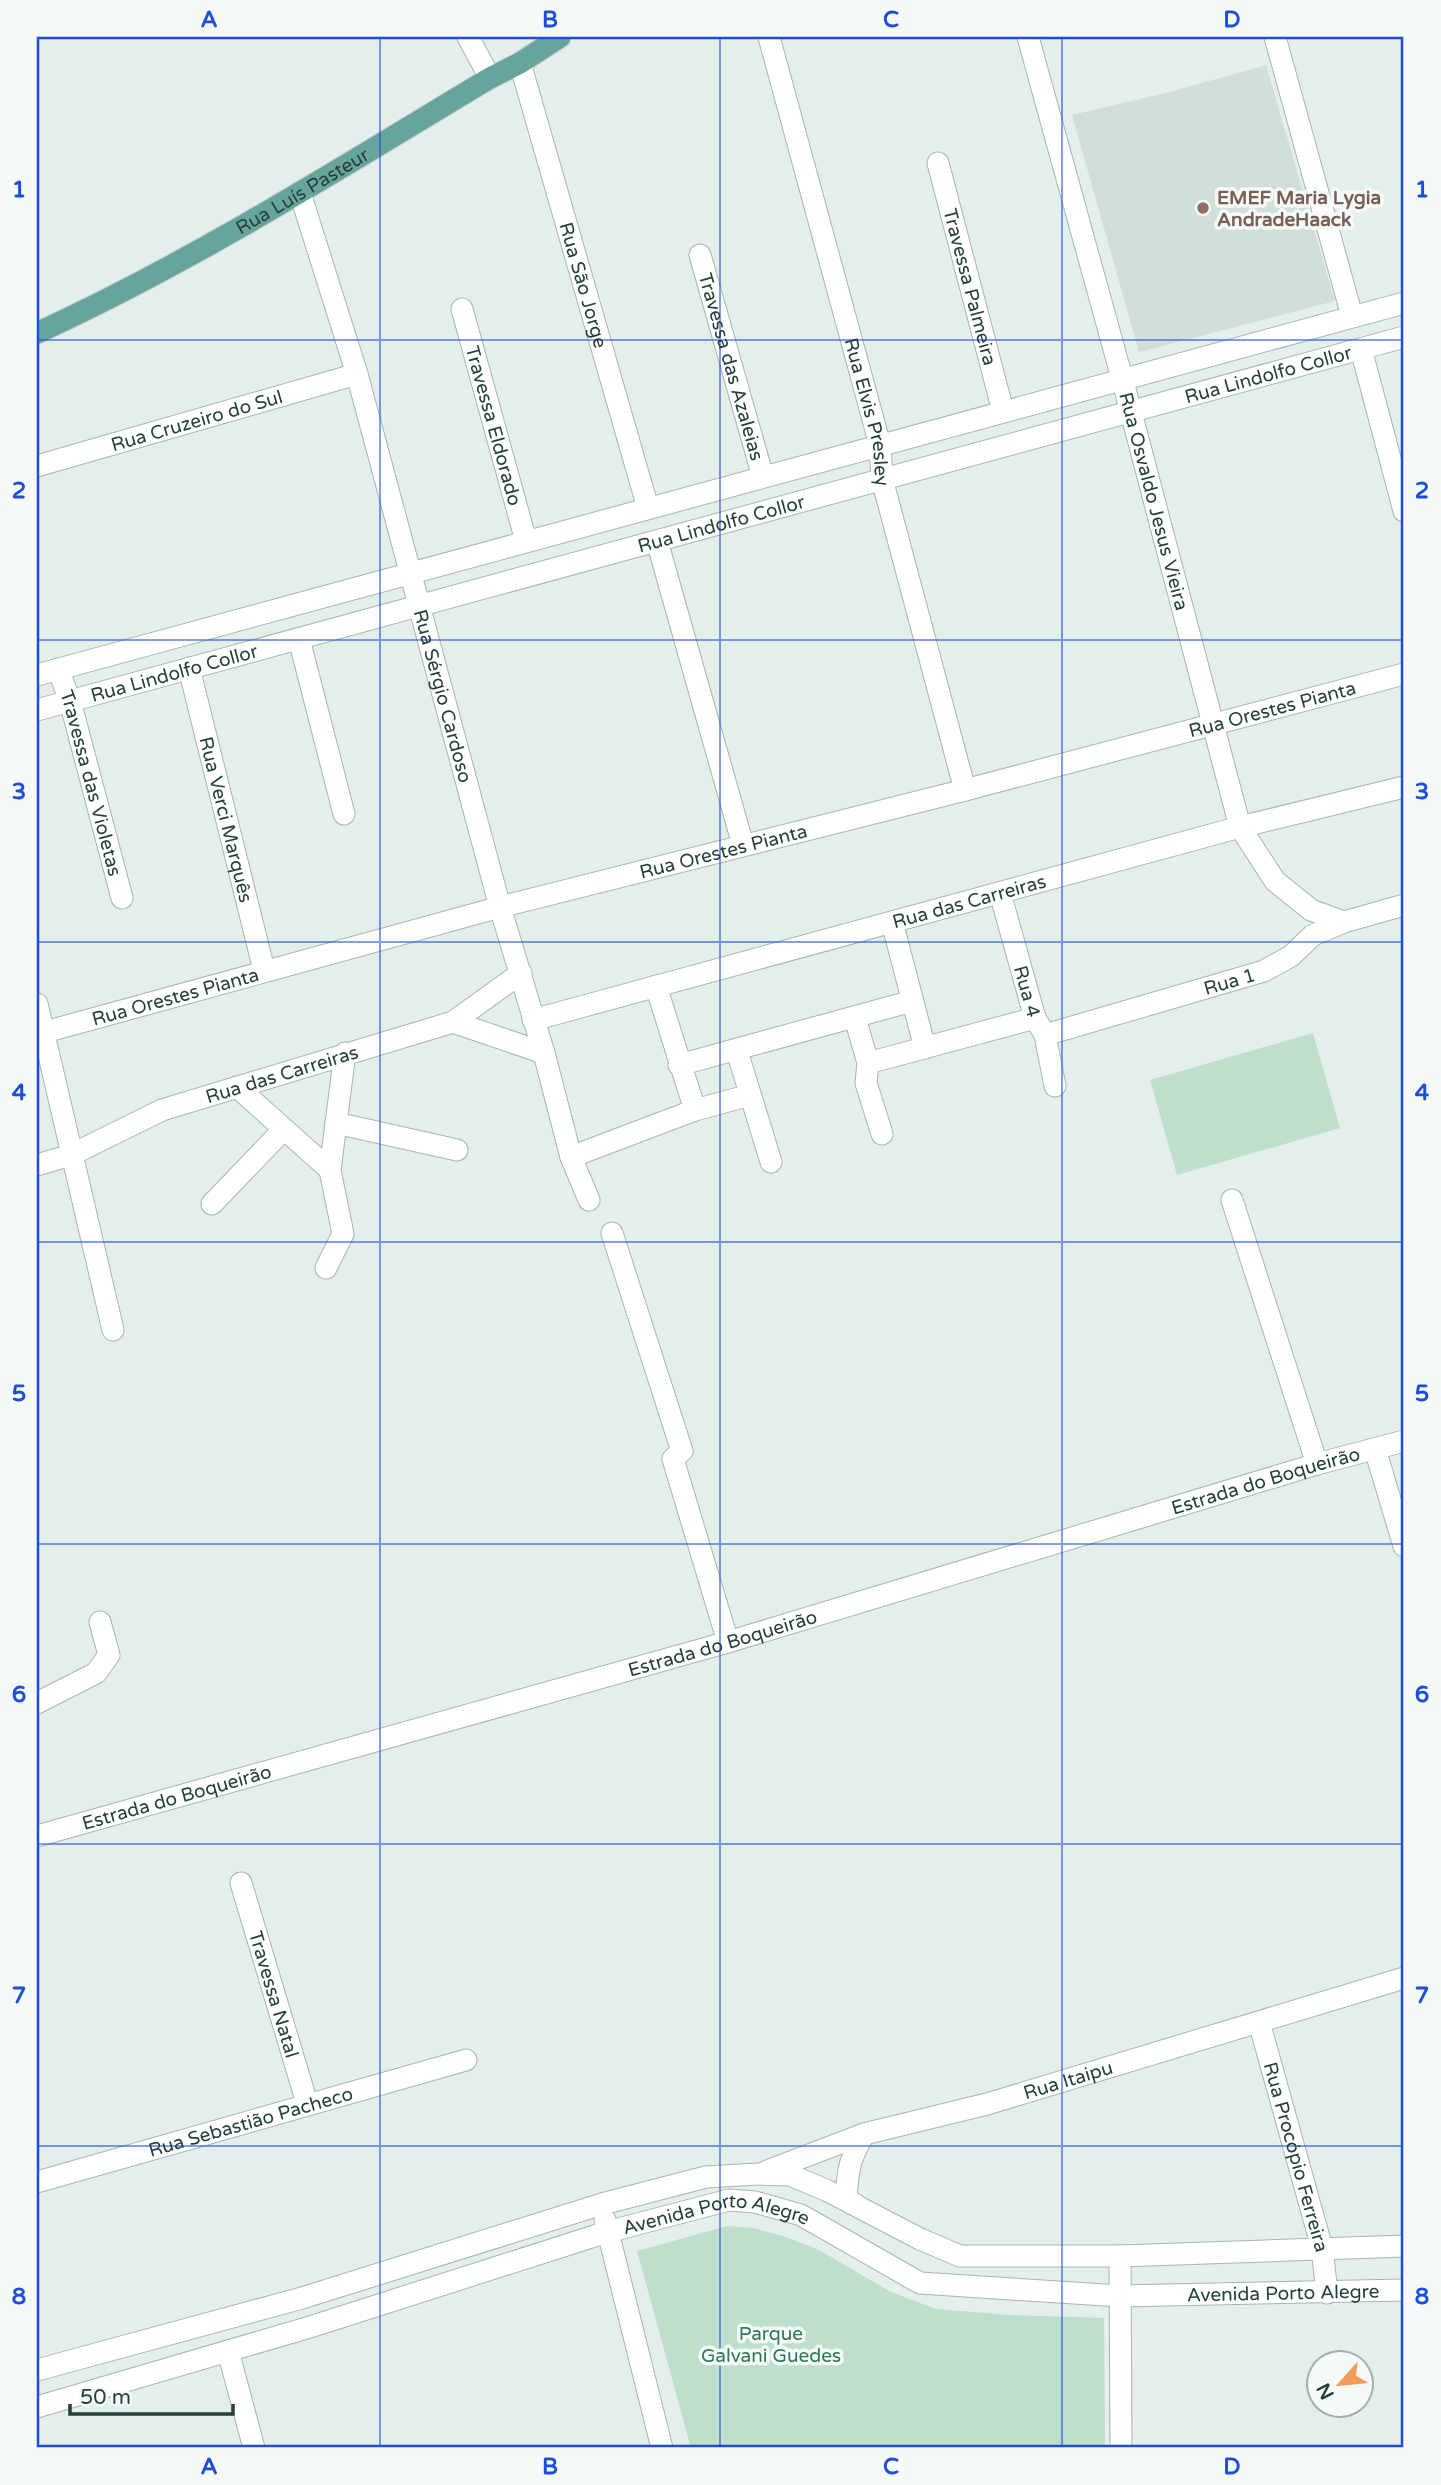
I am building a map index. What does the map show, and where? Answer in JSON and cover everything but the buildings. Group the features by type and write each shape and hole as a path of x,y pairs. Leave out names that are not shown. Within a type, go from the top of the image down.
{"main road":[{"name":"Rua Luís Pasteur","path":"37,333 99,305 300,192 560,37"}],"street":[{"path":"468,37 490,78"},
{"name":"Rua Elvis Presley","path":"769,37 880,445 882,479 965,790"},
{"name":"Rua Osvaldo Jesus Vieira","path":"1028,37 1122,378 1240,827 1275,881 1311,910 1344,922"},
{"path":"1275,37 1352,316"},
{"name":"Rua São Jorge","path":"520,63 648,508"},
{"name":"Travessa Palmeira","path":"938,163 1003,411"},
{"name":"Rua Sérgio Cardoso","path":"300,192 357,374 500,906 544,1053 571,1157 589,1200"},
{"name":"Travessa das Azaleias","path":"700,255 763,477"},
{"name":"Rua Lindolfo Collor","path":"37,675 1404,303"},
{"name":"Travessa Eldorado","path":"462,309 526,541"},
{"name":"Rua Lindolfo Collor","path":"37,710 1404,337"},
{"path":"1361,349 1404,511"},
{"name":"Rua Cruzeiro do Sul","path":"37,466 357,374"},
{"path":"657,541 743,845"},
{"path":"299,639 344,814"},
{"name":"Rua Verci Marquês","path":"189,667 264,970"},
{"name":"Travessa das Violetas","path":"58,669 70,701 122,898"},
{"name":"Rua Orestes Pianta","path":"45,1032 500,906 965,790 1404,674"},
{"name":"Rua das Carreiras","path":"533,1020 1240,827 1404,788"},
{"name":"Rua 4","path":"1000,892 1055,1086"},
{"name":"Rua 1","path":"868,1063 925,1048 1040,1027 1264,971 1291,956 1313,935 1344,922 1404,905"},
{"path":"892,922 925,1048"},
{"name":"Rua das Carreiras","path":"37,1166 71,1155 162,1110 453,1021 521,973"},
{"path":"656,986 695,1110"},
{"path":"679,1065 912,1001"},
{"path":"37,1004 113,1330"},
{"path":"855,1018 868,1063 866,1083 882,1134"},
{"path":"453,1021 544,1053"},
{"path":"737,1051 771,1162"},
{"path":"326,1268 343,1234 330,1170 345,1053"},
{"path":"237,1087 330,1170"},
{"path":"571,1157 695,1110 750,1095"},
{"path":"336,1123 457,1150"},
{"path":"212,1203 284,1129"},
{"path":"1232,1200 1317,1464"},
{"path":"612,1233 682,1451 673,1459 728,1642"},
{"name":"Estrada do Boqueirão","path":"37,1836 728,1642 1317,1464 1404,1441"},
{"path":"1375,1449 1404,1546"},
{"path":"37,1703 96,1673 108,1655 100,1622"},
{"name":"Travessa Natal","path":"241,1883 307,2103"},
{"name":"Rua Itaipu","path":"758,2174 864,2134 987,2104 1404,1978"},
{"name":"Rua Procópio Ferreira","path":"1259,2022 1322,2249 1328,2292"},
{"name":"Rua Sebastião Pacheco","path":"37,2182 307,2103 466,2060"},
{"path":"861,2208 846,2199 850,2160 864,2134"},
{"path":"755,2202 758,2174"},
{"name":"Avenida Porto Alegre","path":"38,2370 302,2298 602,2204 706,2177 790,2175 960,2256 1120,2256 1404,2246"},
{"name":"Avenida Porto Alegre","path":"45,2405 310,2327 607,2232 729,2200 755,2202 801,2216 920,2283 1120,2296 1404,2290"},
{"path":"602,2204 662,2448"},
{"path":"1120,2256 1121,2448"},
{"path":"302,2298 310,2327"},
{"path":"228,2351 254,2448"},
{"path":"38,2370 45,2405"}],"shaded area":[{"name":"EMEF Maria Lygia AndradeHaack","path":"1266,65 1335,301 1139,352 1072,115 1170,92"}],"green space":[{"path":"1313,1033 1340,1128 1177,1175 1150,1080"},
{"name":"Parque Galvani Guedes","path":"727,2226 753,2228 819,2250 891,2292 936,2309 1104,2318 1105,2448 691,2448 637,2251"}],"place":[{"name":"EMEF Maria Lygia AndradeHaack","path":"1203,208"}]}
